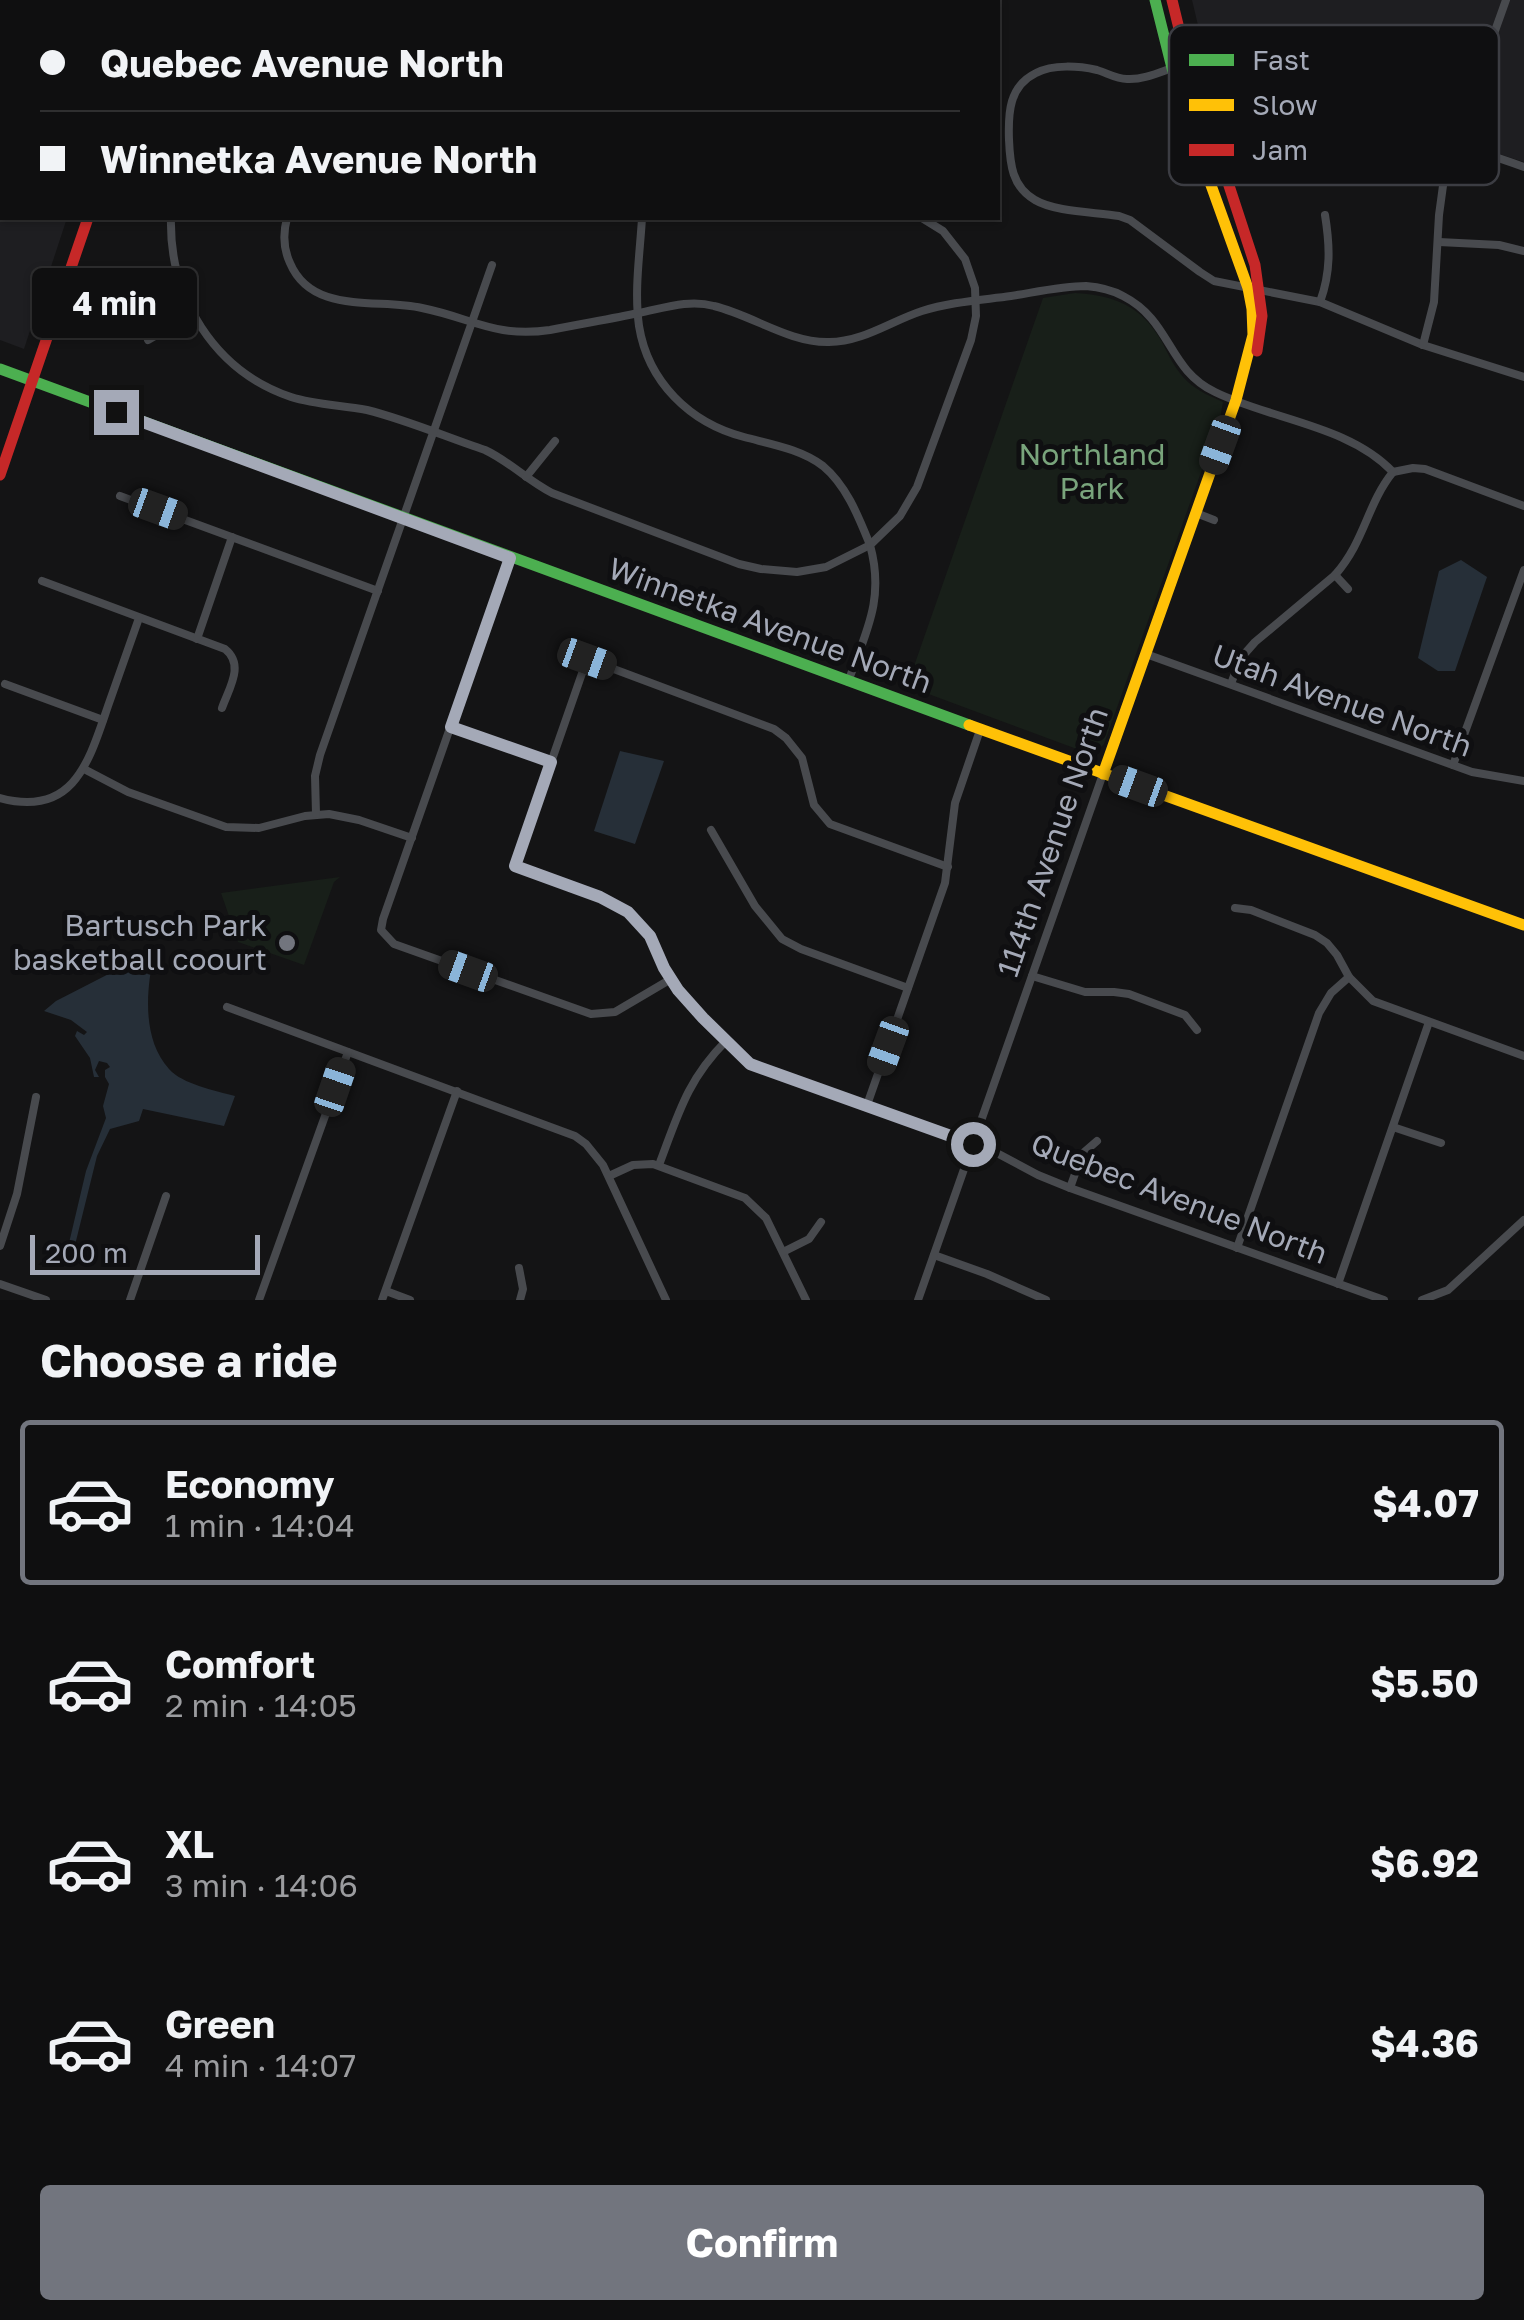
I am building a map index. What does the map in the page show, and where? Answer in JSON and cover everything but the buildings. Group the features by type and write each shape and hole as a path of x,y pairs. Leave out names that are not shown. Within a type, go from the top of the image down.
{"street":[{"name":"114th Avenue North","path":"1155,0 1169,56"},
{"name":"114th Avenue North","path":"1172,0 1178,25"},
{"path":"1497,25 1506,0"},
{"path":"1169,69 1130,79 1086,68 1059,67 1035,73 1014,93 1009,106 1012,173 1026,194 1046,205 1130,220 1221,283 1320,302 1423,346 1524,377"},
{"path":"1499,159 1524,167"},
{"name":"114th Avenue North","path":"1211,185 1255,290"},
{"name":"114th Avenue North","path":"918,1300 1236,400 1253,336 1255,290 1229,185"},
{"path":"1423,346 1434,302 1442,185"},
{"path":"1320,302 1330,265 1325,215"},
{"path":"0,476 87,220"},
{"path":"171,220 175,270 193,314 224,356 264,386 310,403 368,410 434,432 500,457 539,486 568,500 739,564 797,572 826,567 870,545 900,516 917,487 974,328 976,301 971,272 957,246 944,231 925,220"},
{"path":"287,220 284,242 292,269 322,296 346,302 408,305 507,332 528,333 693,303 711,304 809,340 839,342 923,311 1074,287 1104,289 1138,305 1154,320 1190,376 1214,392 1359,445 1393,472"},
{"path":"642,220 638,313 651,364 673,396 687,410 720,430 793,451 822,465 848,497 870,545 877,584 875,603 848,682"},
{"path":"1438,242 1499,245 1524,251"},
{"path":"316,814 315,776 320,755 492,264"},
{"path":"148,340 193,314"},
{"name":"Winnetka Avenue North","path":"0,369 848,682 1524,925"},
{"path":"526,477 555,441"},
{"path":"1231,684 1240,660 1255,642 1335,575 1358,544 1380,491 1393,472 1424,469 1524,506"},
{"path":"120,496 378,591"},
{"path":"1196,513 1214,520"},
{"path":"197,638 232,537"},
{"path":"510,558 381,930 394,944 591,1014 615,1012 672,980"},
{"path":"1453,765 1524,570"},
{"path":"1335,575 1348,589"},
{"path":"42,582 225,649 235,659 222,708"},
{"path":"0,798 40,801 63,791 84,769 139,618"},
{"name":"Utah Avenue North","path":"1146,654 1453,765 1524,781"},
{"path":"451,727 551,762 587,659 774,729 802,758 814,805 830,824 948,867"},
{"path":"5,684 103,720"},
{"path":"867,1106 940,900 955,803 980,730"},
{"name":"Quebec Avenue North","path":"551,762 515,866 600,897 628,912 650,936 672,980 690,1004 744,1059 758,1068 973,1144 1038,1176 1384,1300"},
{"path":"84,769 112,786 226,827 259,828 316,814 358,820 412,838"},
{"path":"712,830 746,892 782,939 908,988"},
{"path":"1236,908 1315,935 1337,954 1349,977 1373,1000 1524,1056"},
{"path":"1032,976 1085,992 1129,994 1185,1016 1197,1030"},
{"path":"1237,1248 1319,1013 1331,992 1349,977"},
{"path":"227,1007 575,1136 595,1153 609,1176 666,1300"},
{"path":"1338,1284 1430,1022"},
{"path":"660,1165 689,1087 726,1041"},
{"path":"259,1300 348,1052"},
{"path":"410,1300 384,1296 457,1091"},
{"path":"0,1246 18,1194 36,1096"},
{"path":"1394,1127 1440,1144"},
{"path":"1070,1188 1082,1154 1097,1142"},
{"path":"609,1176 633,1165 660,1165 745,1198 766,1218 806,1300"},
{"path":"130,1300 166,1196"},
{"path":"1422,1300 1448,1290 1524,1220"},
{"path":"784,1252 808,1239 821,1222"},
{"path":"934,1255 1046,1300"},
{"path":"520,1268 520,1300"},
{"path":"0,1284 46,1300"}],"shaded area":[{"path":"1192,0 1524,0 1524,162 1499,154 1499,25 1198,25"},
{"path":"0,220 66,220 24,349 0,340"},
{"path":"1461,560 1487,577 1455,671 1438,671 1418,658 1439,571"},
{"path":"620,751 664,761 635,844 594,831"},
{"path":"154,954 148,1014 160,1057 182,1079 235,1096 224,1126 143,1109 139,1121 110,1129 97,1156 75,1245 69,1243 86,1171 106,1118 103,1106 109,1084 105,1070 110,1067 99,1061 95,1070 99,1077 94,1077 90,1058 75,1036 77,1031 84,1035 87,1032 71,1020 44,1011 56,1001"}],"green space":[{"name":"Northland Park","path":"1075,293 1102,296 1136,311 1154,330 1184,378 1223,402 1104,744 1093,755 907,686 1043,298"},
{"path":"340,877 334,882 304,965 238,942 221,893"}],"traffic: fast":[{"path":"1155,0 1169,56"},
{"path":"0,369 969,725"}],"traffic: slow":[{"path":"1103,774 1236,400 1253,335 1248,288 1211,185"},
{"path":"969,725 1524,925"}],"traffic: jam":[{"path":"1172,0 1178,25"},
{"path":"1229,185 1255,265 1262,316 1257,351"},
{"path":"0,475 87,220"}],"place":[{"name":"Bartusch Park basketball coourt","path":"287,943"}],"route":[{"path":"116,412 510,558 451,727 551,762 515,866 600,897 628,912 650,936 678,990 750,1064 973,1144"}]}
